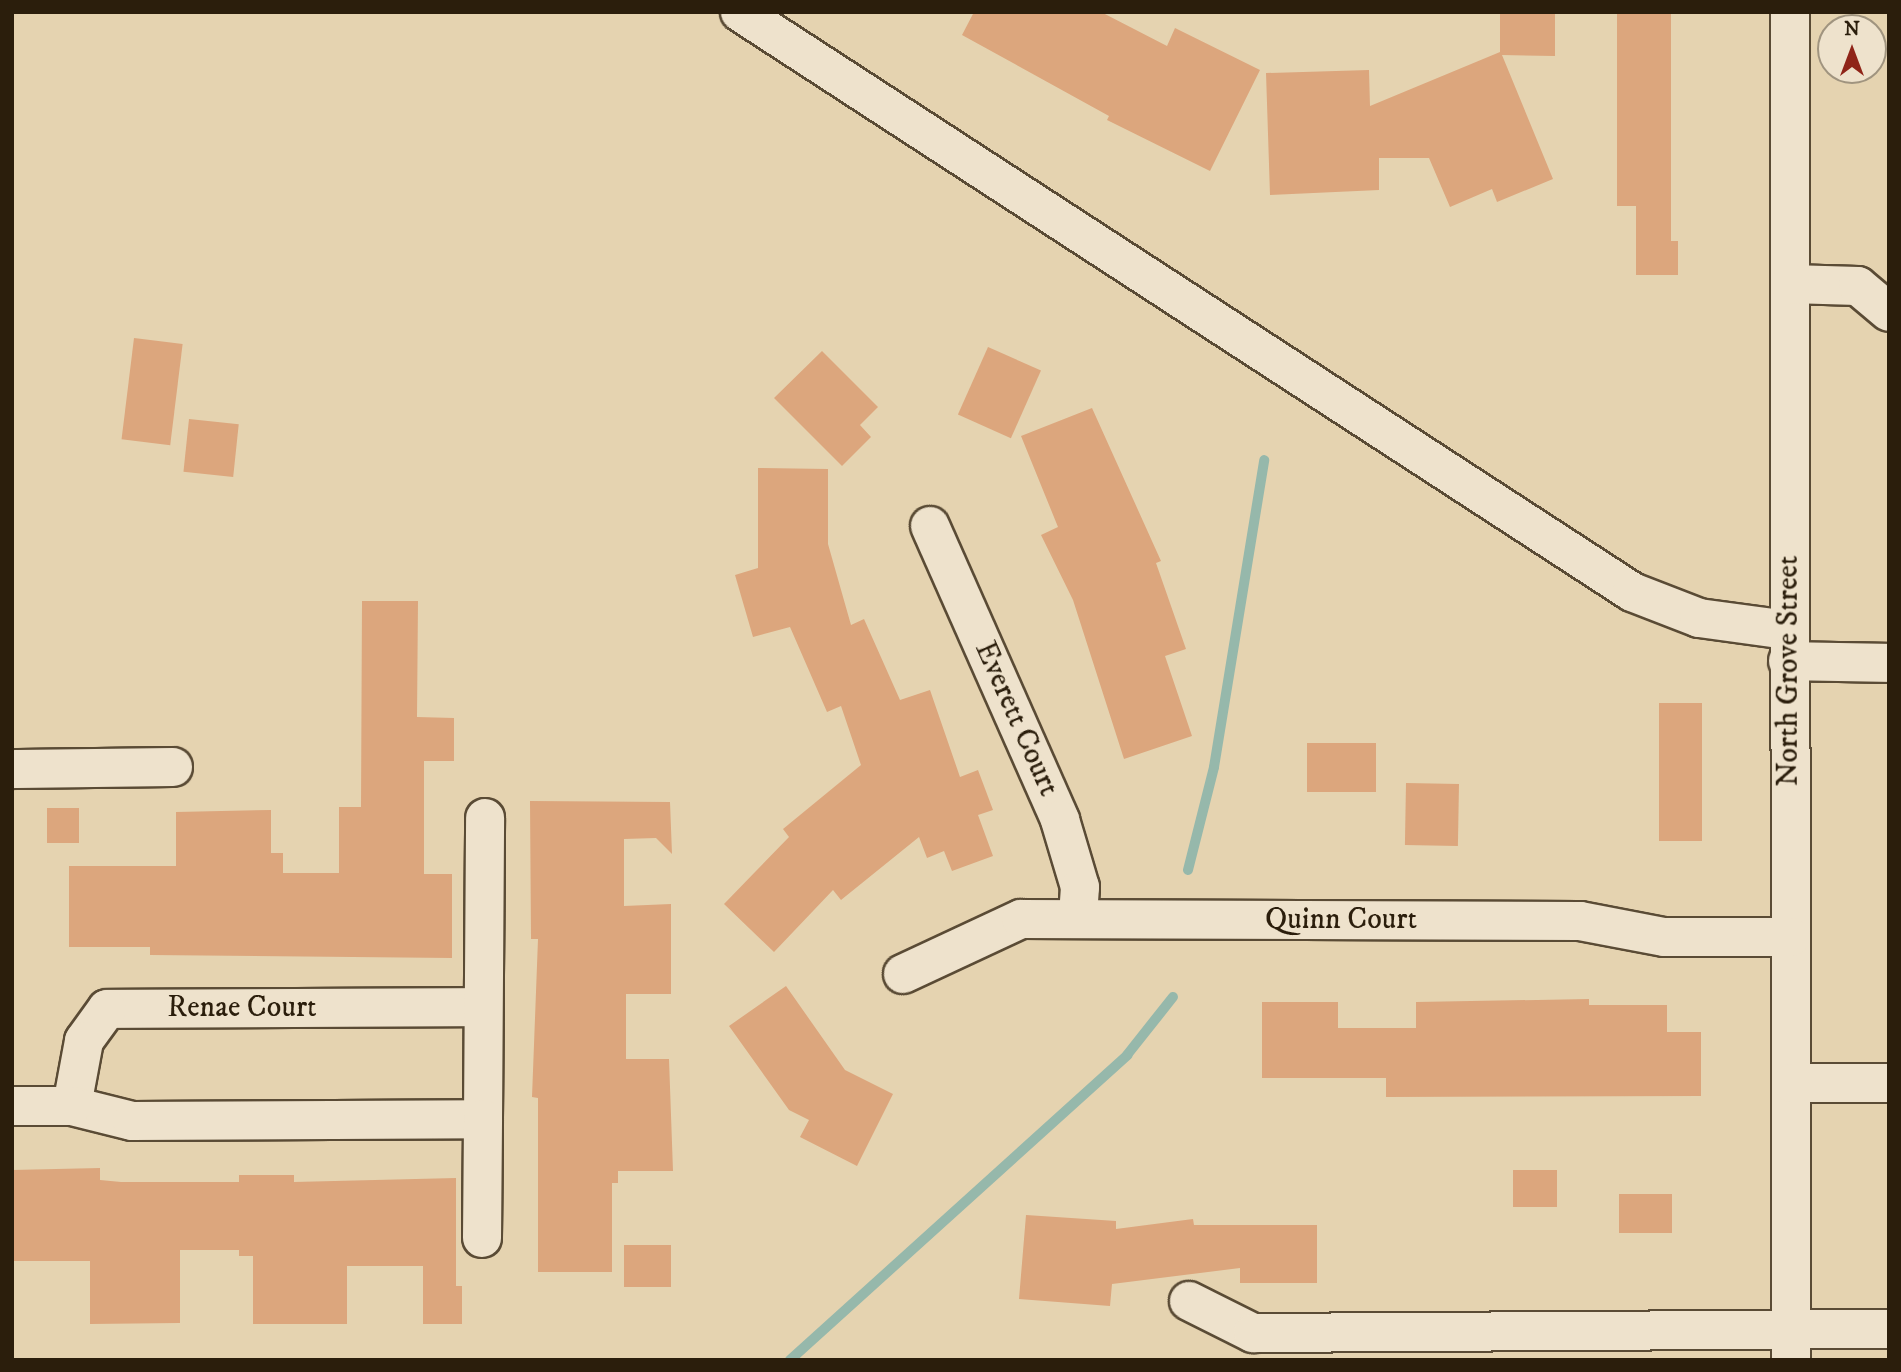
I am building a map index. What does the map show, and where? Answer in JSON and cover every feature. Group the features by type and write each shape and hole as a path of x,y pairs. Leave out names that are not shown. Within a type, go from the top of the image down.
{"street":[{"path":"740,12 1632,592 1699,618 1788,646 1889,663"},
{"name":"North Grove Street","path":"1790,12 1790,1345"},
{"path":"1790,284 1858,286 1889,312"},
{"name":"Everett Court","path":"930,526 1060,820 1080,887 1078,919"},
{"path":"12,769 173,767"},
{"path":"482,1238 485,818"},
{"name":"Quinn Court","path":"903,974 1021,919 1580,921 1664,937 1791,937"},
{"name":"Renae Court","path":"72,1106 83,1041 107,1009 483,1007"},
{"path":"1792,1083 1889,1083"},
{"path":"12,1106 72,1106 132,1121 483,1119"},
{"path":"1189,1301 1253,1333 1790,1345 1889,1329"}],"building":[{"path":"974,12 1101,12 1167,46 1175,28 1260,70 1210,171 1107,120 1109,116 962,35"},
{"path":"1500,12 1555,12 1555,56 1502,55 1553,179 1497,202 1492,189 1450,207 1429,158 1379,158 1379,190 1270,195 1266,73 1369,70 1370,106 1500,52"},
{"path":"1617,12 1671,12 1671,241 1678,241 1678,275 1636,275 1636,206 1617,206"},
{"path":"134,338 183,344 170,445 122,439"},
{"path":"988,347 1041,371 1011,438 958,415"},
{"path":"822,351 878,407 860,425 871,437 842,466 774,398"},
{"path":"1092,408 1161,561 1156,563 1186,649 1165,656 1192,736 1124,759 1073,600 1041,535 1058,527 1021,436"},
{"path":"189,419 239,424 233,477 183,472"},
{"path":"758,468 828,469 828,544 851,625 864,619 900,700 930,690 960,777 978,770 993,810 978,815 993,856 952,871 944,851 927,858 919,837 841,900 833,890 774,952 724,904 789,837 783,829 861,765 841,706 827,712 790,627 753,637 735,575 758,568"},
{"path":"362,601 418,601 417,717 454,718 454,761 424,761 424,874 452,874 452,958 150,955 150,947 69,947 69,866 176,866 176,812 271,810 271,853 283,853 283,873 339,873 339,807 361,807"},
{"path":"1659,703 1702,703 1702,841 1659,841"},
{"path":"1307,743 1376,743 1376,792 1307,792"},
{"path":"1406,783 1459,784 1458,846 1405,845"},
{"path":"530,801 670,802 672,854 656,838 624,839 624,906 671,904 671,994 626,994 626,1059 669,1059 673,1171 618,1171 618,1183 612,1183 612,1272 538,1272 538,1098 532,1097 538,939 531,939"},
{"path":"47,808 79,808 79,843 47,843"},
{"path":"786,986 845,1070 893,1094 857,1166 800,1137 809,1120 789,1110 729,1026"},
{"path":"1589,999 1589,1005 1667,1005 1667,1032 1701,1032 1701,1096 1386,1097 1386,1078 1262,1078 1262,1002 1338,1002 1338,1028 1416,1028 1416,1002"},
{"path":"100,1168 100,1180 121,1182 239,1182 239,1175 294,1175 294,1182 456,1178 456,1286 462,1286 462,1324 423,1324 423,1266 347,1266 347,1324 253,1324 253,1256 239,1256 239,1250 180,1250 180,1323 90,1324 90,1261 12,1261 12,1170"},
{"path":"1513,1170 1557,1170 1557,1207 1513,1207"},
{"path":"1619,1194 1672,1194 1672,1233 1619,1233"},
{"path":"1026,1215 1116,1221 1116,1229 1193,1219 1194,1225 1317,1225 1317,1283 1240,1283 1240,1268 1112,1284 1110,1306 1019,1299"},
{"path":"624,1245 671,1245 671,1287 624,1287"}],"waterway":[{"path":"1188,870 1214,767 1264,460"},
{"path":"790,1360 1127,1055 1173,997"}]}
